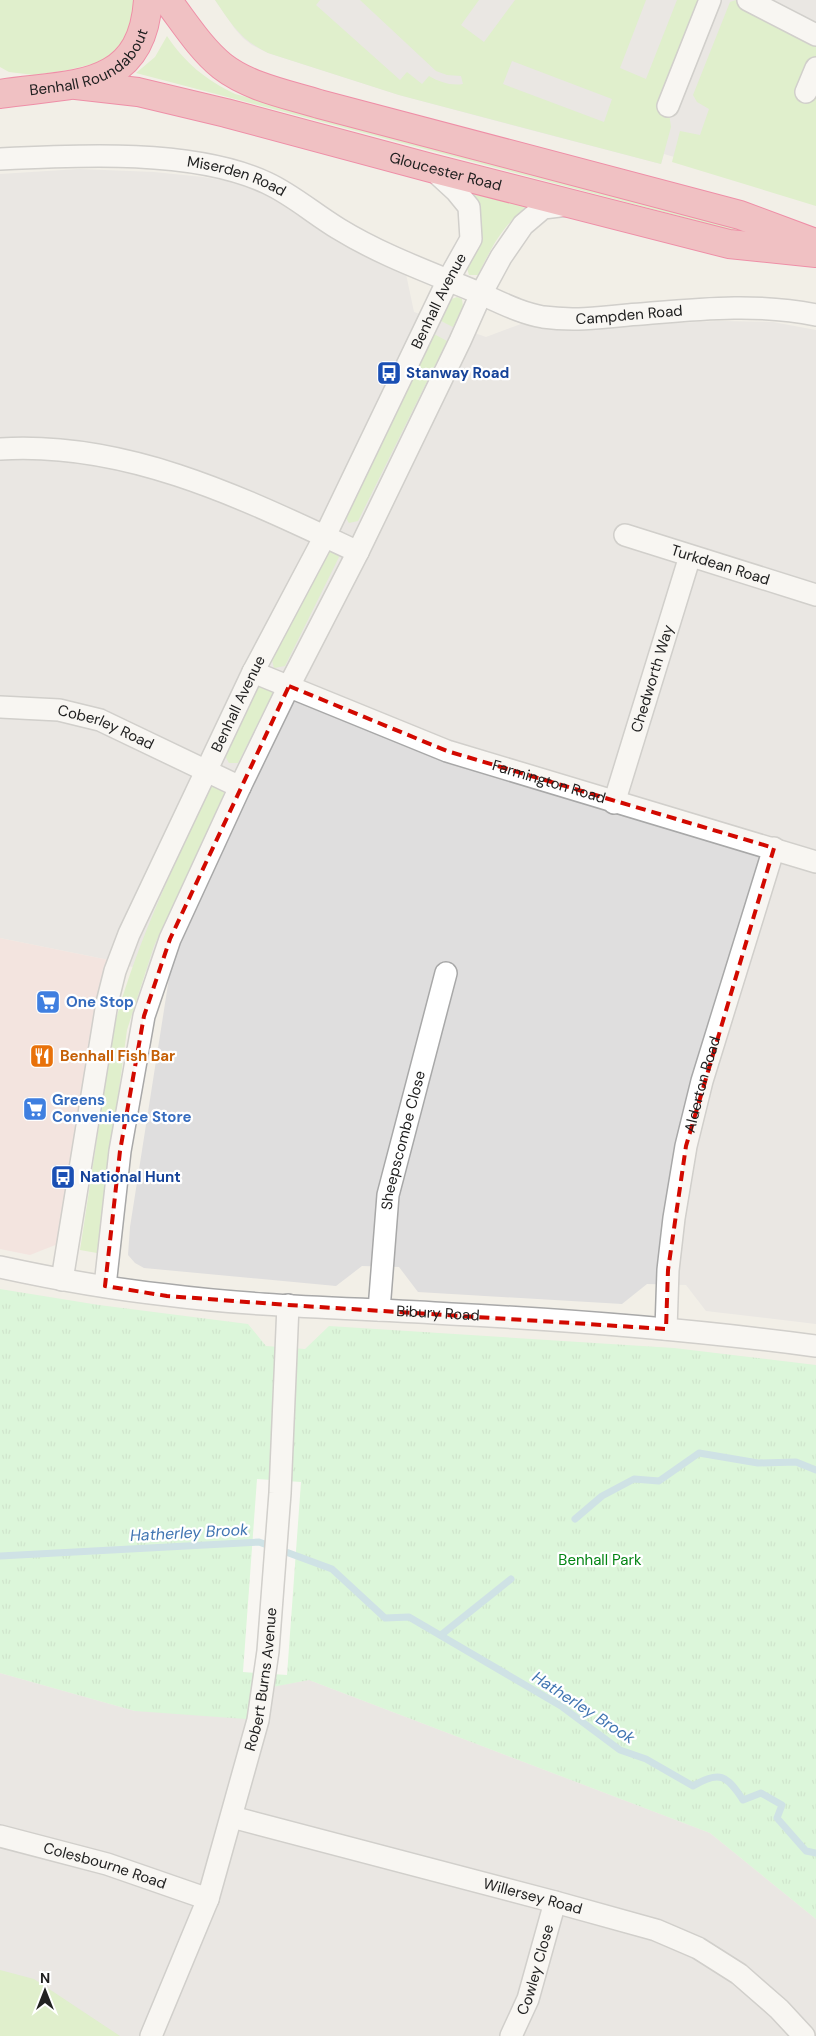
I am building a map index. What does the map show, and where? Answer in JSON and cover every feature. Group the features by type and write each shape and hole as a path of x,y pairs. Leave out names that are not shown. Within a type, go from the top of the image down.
{"highway":[{"name":"Benhall Roundabout","path":"2,92 76,85 103,77 126,60 140,38 147,20 148,0"},
{"path":"167,0 202,46 222,66 244,79 261,86 319,104 740,216 816,243"},
{"name":"Gloucester Road","path":"76,85 138,92 226,113 573,205 729,244 816,253"}],"street":[{"path":"668,106 710,0"},
{"path":"748,0 814,31"},
{"path":"806,92 816,68"},
{"name":"Miserden Road","path":"0,159 113,156 164,159 232,170 258,179 284,192 341,230 388,255 448,280"},
{"name":"Benhall Avenue","path":"62,1280 107,1003 115,971 129,934 253,672 325,536 448,280 471,239 469,207 456,191 431,168"},
{"path":"105,1286 120,1150 144,1016 170,939 289,686 358,552 481,294 501,257 524,225 543,208 573,205"},
{"name":"Campden Road","path":"448,280 526,313 542,317 579,320 719,308 762,308 816,315"},
{"path":"0,449 76,452 136,462 207,484 358,552"},
{"name":"Turkdean Road","path":"625,535 816,594"},
{"name":"Chedworth Way","path":"614,803 690,556"},
{"name":"Farmington Road","path":"253,672 447,751 614,803 774,848 816,862"},
{"name":"Coberley Road","path":"0,707 60,710 100,720 240,787"},
{"name":"Alderton Road","path":"666,1329 670,1253 686,1146 702,1081 774,848"},
{"name":"Sheepscombe Close","path":"379,1310 388,1196 446,973"},
{"name":"Bibury Road","path":"0,1267 62,1280 167,1296 666,1329 816,1346"},
{"name":"Robert Burns Avenue","path":"151,2036 208,1899 258,1720 264,1674 279,1481 288,1305"},
{"name":"Willersey Road","path":"232,1817 656,1930 718,1959 780,2008 804,2036"},
{"name":"Colesbourne Road","path":"0,1836 107,1864 208,1899"},
{"name":"Cowley Close","path":"511,2036 528,1999 555,1902"}],"highlighted area":[{"path":"289,686 447,751 774,848 686,1146 668,1270 666,1329 167,1296 105,1286 120,1151 144,1016 170,939"}],"shaded area":[{"path":"215,0 816,0 816,198 664,154 661,164 546,134 399,95 268,53 243,38"},
{"path":"79,169 154,172 203,177 239,183 271,194 324,232 355,250 406,274 414,312 486,337 521,324 551,329 718,321 773,322 816,330 816,1324 706,1311 686,1285 647,1284 622,1304 418,1292 399,1267 362,1266 336,1286 144,1268 135,1263 128,1255 130,1227 169,978 109,960 0,938 0,174"},
{"path":"0,938 109,960 82,1090 58,1244 30,1255 0,1249"},
{"path":"0,1673 135,1711 309,1680 710,1833 816,1919 816,2036 0,2036"}],"green space":[{"path":"0,0 137,0 126,41 101,62 68,70 34,75 9,72 0,67"},
{"path":"215,0 320,0 316,5 400,80 407,72 422,84 429,76 445,83 463,84 461,76 447,75 436,71 360,0 479,0 461,25 484,42 515,0 646,0 620,68 646,79 677,0 710,0 668,106 671,127 661,164 399,95 268,53 244,37","holes":["512,61 612,99 604,122 503,84"]},
{"path":"736,0 816,40 816,206 672,162 680,131 700,135 709,109 697,102 693,95 730,2"},
{"path":"167,36 189,63 205,77 235,94 742,228 740,232 136,73 155,57"},
{"path":"470,189 529,204 511,221 499,237 478,275 469,275 467,268 478,210"},
{"path":"457,297 462,299 463,307 453,327 439,320 449,300"},
{"path":"432,333 447,341 358,521 349,523 344,515"},
{"path":"335,549 339,557 285,666 274,668 272,660 326,550"},
{"path":"267,685 273,693 238,763 229,763 225,756 257,688"},
{"path":"210,786 220,786 225,794 154,946 127,1030 97,1253 80,1250 114,1027 133,965 170,875"},
{"name":"Benhall Park","path":"0,1289 99,1305 248,1324 266,1346 305,1349 329,1326 674,1348 816,1365 816,1919 710,1833 309,1680 262,1689 258,1720 135,1711 0,1673"},
{"path":"0,1970 34,1979 120,2036 0,2036"}],"pier":[{"path":"257,1479 301,1482 287,1675 243,1672"}],"waterway":[{"name":"Hatherley Brook","path":"575,1519 602,1496 634,1479 659,1481 699,1453 758,1463 796,1462 816,1470"},
{"name":"Hatherley Brook","path":"0,1556 259,1542 332,1569 385,1618 409,1617 561,1706 620,1750 646,1759 693,1786 716,1777 727,1780 743,1800 761,1793 782,1805 777,1818 806,1851 816,1853"},
{"name":"Hatherley Brook","path":"441,1635 511,1579"}],"place":[{"name":"Stanway Road","path":"389,373"},
{"name":"One Stop","path":"48,1002"},
{"name":"Benhall Fish Bar","path":"42,1056"},
{"name":"Greens Convenience Store","path":"35,1109"},
{"name":"National Hunt","path":"63,1177"}]}
